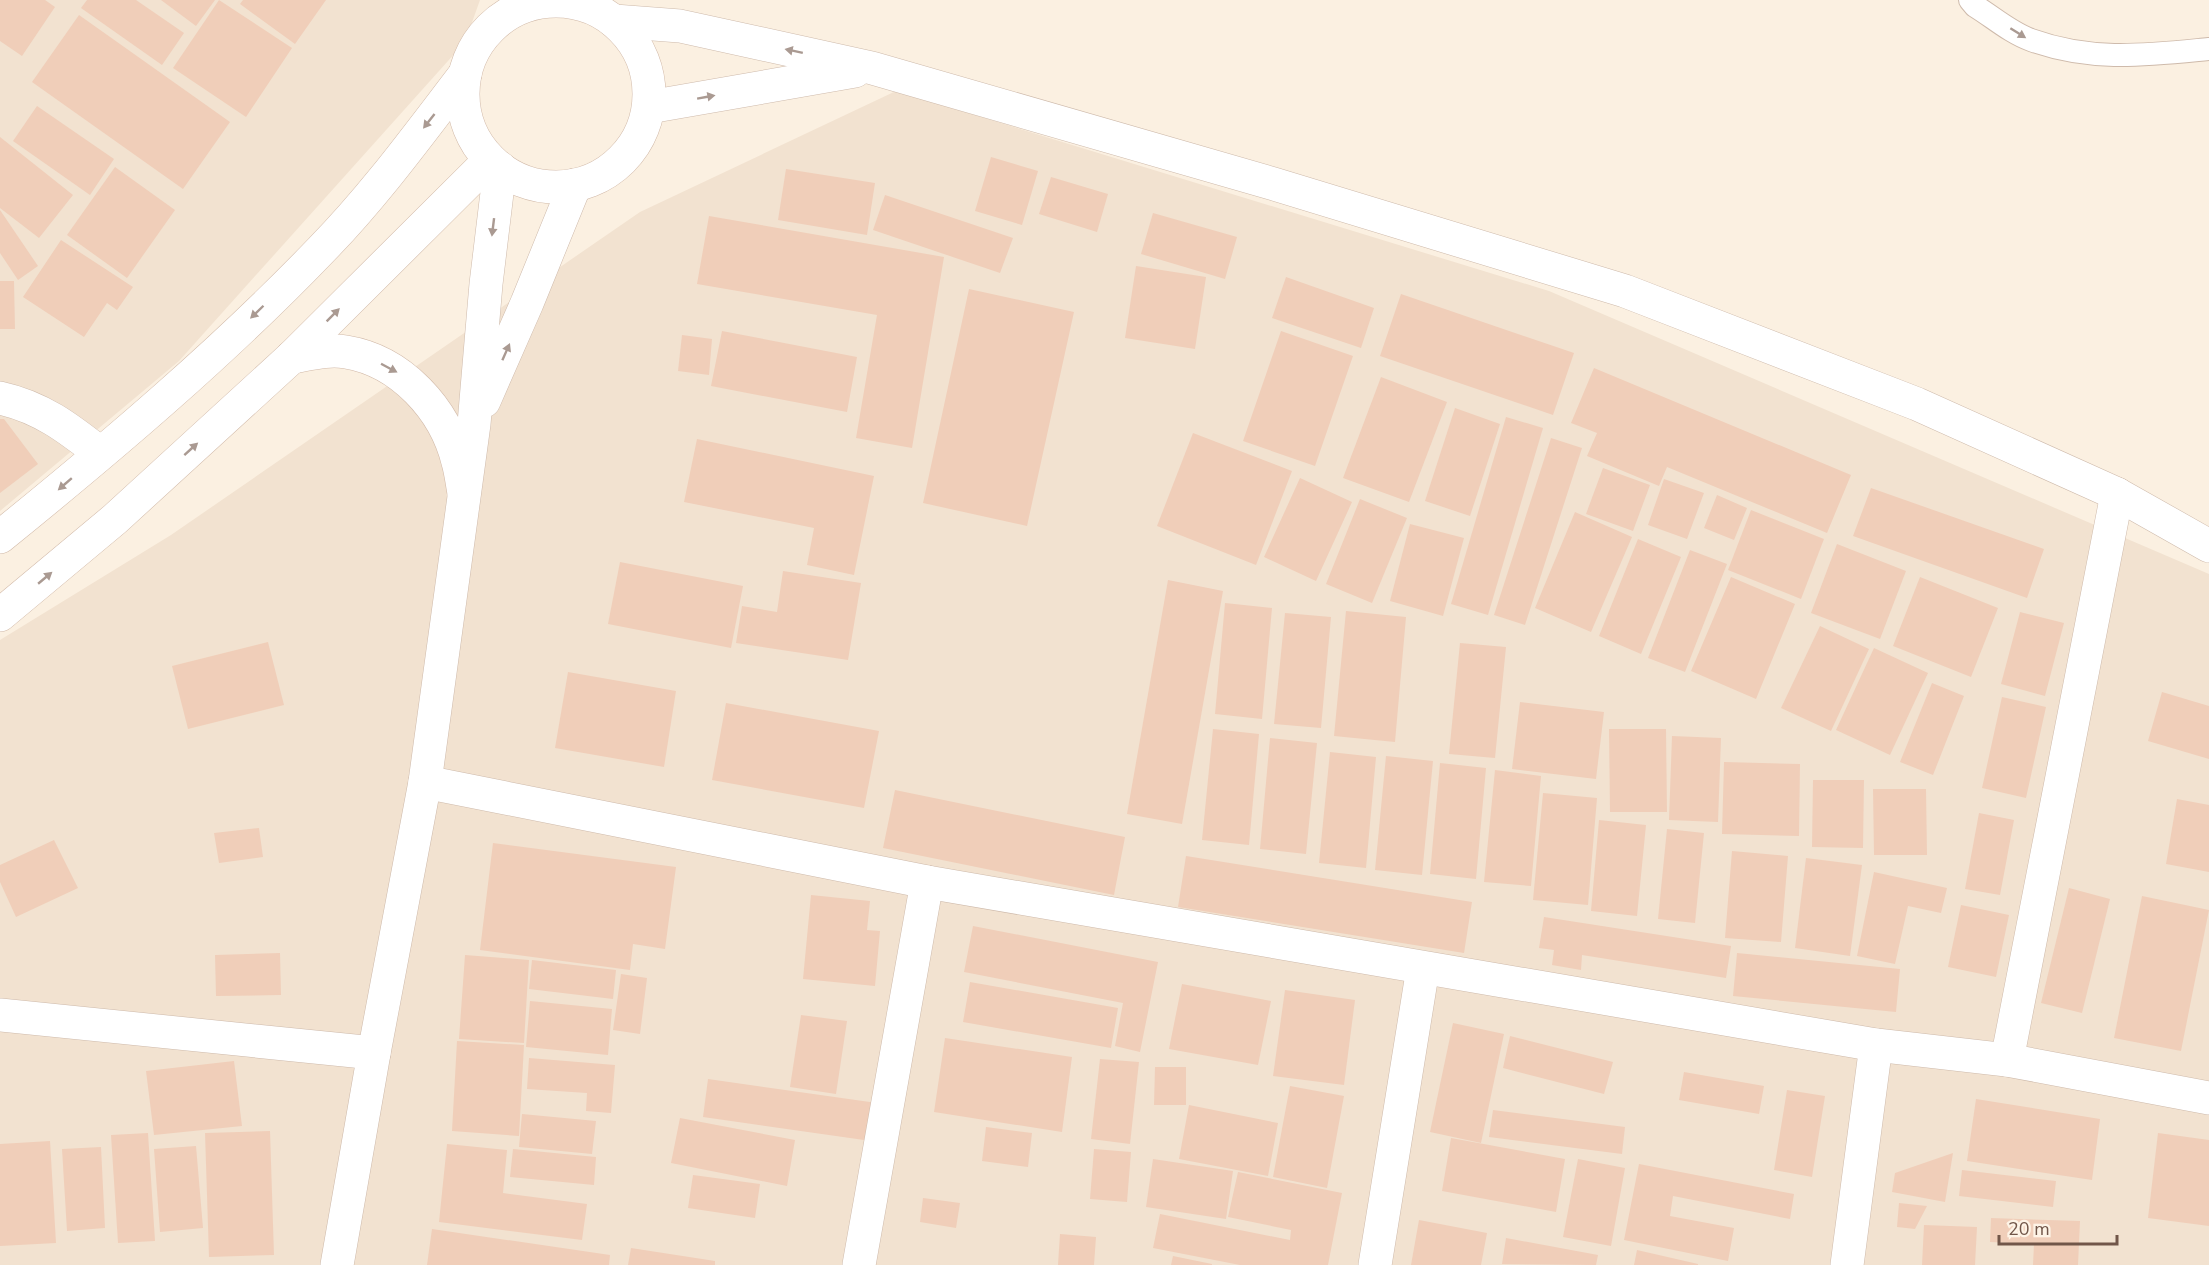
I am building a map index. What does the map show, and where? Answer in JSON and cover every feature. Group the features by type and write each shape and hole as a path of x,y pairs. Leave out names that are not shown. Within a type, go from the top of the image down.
{"street":[{"path":"609,12 643,59 649,83 649,107 640,134 624,158 602,175 575,185 556,187 517,179 495,164 476,142 466,120 462,97 465,74 471,55 500,11 549,1 578,4 680,26 872,68 1274,184 1625,291 1917,404 2117,494 2209,546"},
{"path":"649,107 872,68"},
{"path":"0,537 202,365 322,249 395,164 465,74"},
{"path":"0,615 115,519 292,357 495,164"},
{"path":"337,1265 425,782 474,424 495,164"},
{"path":"474,424 575,185"},
{"path":"292,357 319,352 346,352 391,369 411,383 427,400 446,432 458,460 464,493"},
{"path":"0,398 36,408 100,453"},
{"path":"2007,1060 2117,494"},
{"path":"425,782 927,882 1876,1045 2007,1060 2209,1098"},
{"path":"860,1265 927,882"},
{"path":"1375,1265 1423,968"},
{"path":"0,1015 374,1053"},
{"path":"1847,1265 1876,1045"}],"lane":[{"path":"1970,0 1975,6 2029,39 2078,53 2134,57 2209,49"}],"shaded area":[{"path":"0,0 480,0 465,42 179,361 0,511"},
{"path":"896,91 1549,291 2209,574 2209,1265 0,1265 0,640 171,535 640,212"}],"building":[{"path":"0,0 45,0 55,7 22,56 0,41"},
{"path":"87,0 136,0 184,33 162,65 81,8"},
{"path":"161,0 215,0 196,26"},
{"path":"219,0 292,48 246,117 173,68"},
{"path":"243,0 326,0 295,44 240,4"},
{"path":"79,15 230,122 183,189 32,82"},
{"path":"37,106 114,159 90,195 13,141"},
{"path":"0,137 73,195 39,238 0,208"},
{"path":"991,157 1038,171 1022,225 975,211"},
{"path":"115,167 175,210 127,278 67,235"},
{"path":"786,169 875,183 867,235 778,220"},
{"path":"1051,177 1108,194 1097,232 1039,214"},
{"path":"885,195 1013,238 1000,273 873,230"},
{"path":"0,210 38,266 18,280 0,253"},
{"path":"1153,213 1237,237 1225,279 1141,254"},
{"path":"709,216 944,257 912,448 856,438 877,315 697,284"},
{"path":"61,240 133,287 117,310 107,303 84,337 23,297"},
{"path":"1136,266 1206,277 1195,349 1125,338"},
{"path":"1286,277 1374,308 1361,348 1272,318"},
{"path":"0,281 14,281 15,329 0,329"},
{"path":"969,289 1074,312 1027,526 923,503"},
{"path":"1401,294 1574,353 1553,415 1380,356"},
{"path":"722,331 857,357 847,412 711,386"},
{"path":"1281,331 1353,356 1315,466 1243,441"},
{"path":"682,335 712,339 709,375 678,371"},
{"path":"1594,368 1851,475 1827,533 1667,467 1659,486 1587,456 1597,433 1571,423"},
{"path":"1381,377 1447,402 1409,502 1343,478"},
{"path":"1455,408 1500,424 1470,516 1425,501"},
{"path":"1506,417 1543,428 1488,615 1451,604"},
{"path":"0,419 4,419 38,464 0,493"},
{"path":"1193,433 1292,471 1256,565 1157,526"},
{"path":"1551,438 1582,448 1525,625 1494,615"},
{"path":"697,439 874,476 854,575 807,565 814,528 684,502"},
{"path":"1603,468 1650,485 1633,531 1586,514"},
{"path":"1300,478 1352,502 1316,581 1264,557"},
{"path":"1664,479 1704,493 1687,539 1648,525"},
{"path":"1871,488 2044,549 2027,598 1853,536"},
{"path":"1717,495 1747,508 1734,540 1704,528"},
{"path":"1360,499 1407,518 1372,603 1326,584"},
{"path":"1751,510 1824,539 1801,599 1728,570"},
{"path":"1575,512 1632,537 1591,632 1535,608"},
{"path":"1410,524 1464,538 1443,616 1390,601"},
{"path":"1638,539 1681,557 1641,654 1599,636"},
{"path":"1837,544 1906,571 1880,639 1811,613"},
{"path":"1690,550 1727,564 1685,672 1648,658"},
{"path":"620,562 743,586 731,648 608,624"},
{"path":"783,571 861,583 848,660 736,643 742,606 777,612"},
{"path":"1731,577 1795,604 1756,699 1691,671"},
{"path":"1920,577 1998,608 1971,677 1893,646"},
{"path":"1168,580 1223,591 1182,824 1127,814"},
{"path":"1225,603 1272,608 1262,719 1215,714"},
{"path":"1346,611 1406,617 1395,742 1334,736"},
{"path":"2020,612 2064,623 2045,696 2001,684"},
{"path":"1285,613 1331,617 1321,728 1274,724"},
{"path":"1820,626 1869,649 1831,731 1781,708"},
{"path":"268,642 284,705 188,729 172,666"},
{"path":"1460,643 1506,647 1495,758 1449,754"},
{"path":"1874,648 1928,673 1890,755 1836,730"},
{"path":"568,672 676,691 664,767 555,748"},
{"path":"1932,683 1964,696 1933,775 1900,762"},
{"path":"2162,692 2209,706 2209,759 2148,741"},
{"path":"2002,697 2046,707 2026,798 1982,788"},
{"path":"1520,702 1604,712 1596,779 1512,769"},
{"path":"726,703 879,731 864,808 712,780"},
{"path":"1213,729 1259,734 1249,845 1202,840"},
{"path":"1609,729 1666,729 1667,812 1610,812"},
{"path":"1672,736 1721,738 1718,822 1669,820"},
{"path":"1270,738 1317,743 1306,854 1260,849"},
{"path":"1330,752 1376,757 1366,868 1319,863"},
{"path":"1386,756 1433,761 1422,875 1375,870"},
{"path":"1724,762 1800,764 1799,836 1722,834"},
{"path":"1440,763 1486,768 1476,879 1430,874"},
{"path":"1495,770 1541,776 1531,886 1484,882"},
{"path":"1813,780 1864,780 1863,848 1812,847"},
{"path":"1873,789 1926,789 1927,855 1874,855"},
{"path":"895,790 1125,837 1114,895 883,848"},
{"path":"1543,793 1597,798 1588,905 1533,900"},
{"path":"2177,799 2209,805 2209,872 2166,864"},
{"path":"1979,813 2014,820 2000,895 1965,889"},
{"path":"1599,820 1646,825 1637,916 1591,911"},
{"path":"259,828 263,857 219,863 214,833"},
{"path":"1667,829 1704,833 1695,923 1658,919"},
{"path":"54,840 78,888 16,917 0,882 0,865"},
{"path":"493,843 676,867 665,949 633,944 630,970 480,950"},
{"path":"1732,851 1788,856 1781,942 1725,938"},
{"path":"1186,856 1472,902 1464,953 1178,907"},
{"path":"1806,858 1862,865 1850,956 1795,948"},
{"path":"1874,872 1947,888 1941,913 1908,906 1895,964 1857,956"},
{"path":"2069,888 2110,899 2082,1013 2041,1003"},
{"path":"811,895 870,901 867,930 880,931 875,986 803,979"},
{"path":"2142,896 2209,910 2181,1051 2114,1038"},
{"path":"1961,905 2009,915 1996,977 1948,967"},
{"path":"1544,917 1731,946 1726,978 1582,955 1581,970 1552,965 1554,950 1539,948"},
{"path":"973,926 1158,962 1140,1052 1115,1046 1123,1003 964,972"},
{"path":"280,953 281,995 216,996 215,955"},
{"path":"1737,953 1900,969 1896,1012 1733,996"},
{"path":"465,955 529,960 524,1043 459,1039"},
{"path":"532,960 616,970 613,999 529,989"},
{"path":"621,974 647,978 640,1034 613,1030"},
{"path":"970,982 1118,1008 1111,1048 963,1022"},
{"path":"1182,984 1271,1001 1258,1065 1169,1049"},
{"path":"1285,990 1355,1000 1344,1085 1273,1076"},
{"path":"530,1001 612,1009 608,1055 526,1047"},
{"path":"801,1015 847,1021 836,1094 790,1087"},
{"path":"1453,1023 1504,1034 1481,1143 1430,1132"},
{"path":"1510,1036 1613,1062 1604,1094 1503,1068"},
{"path":"945,1038 1072,1057 1062,1132 934,1112"},
{"path":"457,1041 524,1045 519,1136 452,1131"},
{"path":"529,1058 615,1065 611,1113 586,1111 587,1093 527,1089"},
{"path":"1100,1059 1139,1062 1130,1144 1091,1139"},
{"path":"234,1061 242,1126 154,1135 146,1071"},
{"path":"1155,1067 1186,1067 1186,1105 1154,1105"},
{"path":"1684,1072 1764,1086 1759,1114 1679,1100"},
{"path":"708,1079 877,1103 871,1141 703,1117"},
{"path":"1290,1086 1344,1096 1327,1188 1273,1177"},
{"path":"1787,1090 1825,1096 1812,1177 1774,1170"},
{"path":"1976,1099 2100,1119 2092,1180 1967,1161"},
{"path":"1189,1105 1278,1123 1268,1176 1179,1159"},
{"path":"1493,1110 1625,1127 1622,1154 1489,1137"},
{"path":"522,1114 596,1121 592,1154 519,1147"},
{"path":"680,1118 795,1140 787,1186 671,1163"},
{"path":"986,1127 1032,1133 1028,1167 982,1161"},
{"path":"270,1131 274,1255 209,1257 205,1133"},
{"path":"148,1133 155,1241 118,1243 111,1135"},
{"path":"2158,1133 2209,1140 2209,1226 2148,1218"},
{"path":"1451,1138 1565,1159 1556,1212 1442,1191"},
{"path":"50,1141 56,1243 0,1246 0,1144"},
{"path":"447,1144 507,1150 503,1193 587,1204 582,1240 439,1222"},
{"path":"196,1146 203,1228 160,1232 154,1149"},
{"path":"101,1147 105,1228 67,1231 62,1149"},
{"path":"513,1149 596,1157 594,1185 510,1177"},
{"path":"1094,1149 1131,1152 1127,1202 1090,1199"},
{"path":"1953,1153 1945,1202 1892,1192 1895,1173"},
{"path":"1153,1159 1233,1171 1226,1219 1146,1207"},
{"path":"1578,1159 1625,1168 1611,1246 1563,1237"},
{"path":"1639,1164 1794,1194 1790,1219 1673,1196 1670,1216 1734,1228 1728,1261 1624,1240"},
{"path":"1962,1170 2056,1181 2053,1207 1959,1196"},
{"path":"1238,1172 1342,1193 1328,1265 1240,1265 1153,1248 1160,1214 1290,1240 1291,1230 1228,1217"},
{"path":"693,1175 760,1184 755,1218 688,1208"},
{"path":"923,1198 960,1203 956,1228 920,1222"},
{"path":"1899,1203 1927,1206 1915,1229 1897,1227"},
{"path":"1991,1218 2080,1221 2078,1265 2033,1265 2034,1244 1990,1242"},
{"path":"1419,1220 1487,1233 1481,1265 1411,1265"},
{"path":"1924,1225 1977,1227 1975,1265 1922,1265"},
{"path":"432,1229 610,1255 609,1265 427,1265"},
{"path":"1060,1234 1096,1237 1094,1265 1058,1265"},
{"path":"1506,1238 1598,1255 1596,1265 1502,1264"},
{"path":"631,1248 715,1261 715,1265 628,1265"},
{"path":"1637,1250 1698,1264 1698,1265 1634,1265"},
{"path":"1173,1256 1212,1264 1212,1265 1171,1265"}]}
